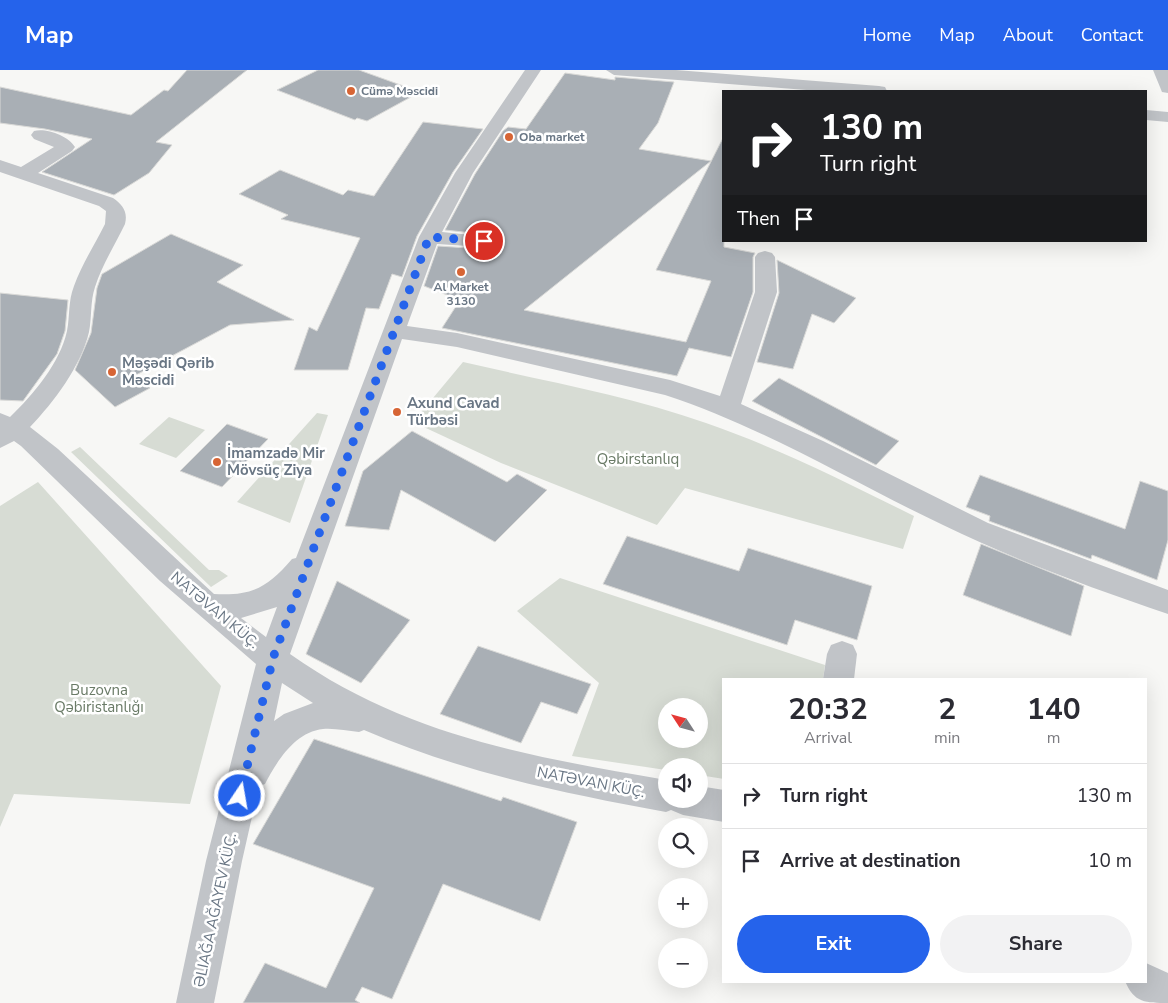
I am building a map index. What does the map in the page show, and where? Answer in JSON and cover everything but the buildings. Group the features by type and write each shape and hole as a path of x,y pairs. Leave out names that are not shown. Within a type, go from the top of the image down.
{"street":[{"name":"ƏLIAĞA AĞAYEV KÜÇ.","path":"195,1003 240,796 273,658 429,237 464,173 533,70"},
{"path":"614,70 865,90"},
{"path":"1160,70 1168,88"},
{"path":"1147,115 1168,117"},
{"path":"23,174 66,147 64,144 40,135"},
{"path":"0,166 106,202 116,208 118,214 82,292 78,333 71,349 42,398 4,430"},
{"path":"429,237 484,241"},
{"path":"728,407 766,292 765,257"},
{"path":"395,331 457,340 615,375 670,388 728,407 956,520 1168,602"},
{"name":"NATƏVAN KÜÇ.","path":"4,430 39,447 169,573 207,606 273,658 322,693 372,720 408,734 508,766 658,794"},
{"path":"207,606 235,608 252,606 266,600 292,580 312,554"},
{"path":"240,796 265,750 286,730 317,716 372,720"},
{"path":"708,803 722,806"},
{"path":"1147,983 1168,994"}],"green space":[{"name":"Qəbirstanlıq","path":"463,362 646,404 706,423 786,454 914,516 903,549 685,488 657,525 501,463 413,422"},
{"path":"317,413 328,415 290,523 237,502"},
{"path":"169,417 205,430 176,458 139,444"},
{"path":"80,447 209,570 219,570 228,576 211,587 71,452"},
{"name":"Buzovna Qəbiristanlığı","path":"38,482 221,686 190,804 14,794 0,827 0,506"},
{"path":"560,578 825,665 823,678 722,678 722,779 708,776 708,758 658,758 658,769 572,756 599,683 517,611"}],"place":[{"name":"Cümə Məscidi","path":"351,91"},
{"name":"Oba market","path":"509,137"},
{"name":"Al Market 3130","path":"461,272"},
{"name":"Məşədi Qərib Məscidi","path":"112,372"},
{"name":"Axund Cavad Türbəsi","path":"397,412"},
{"name":"İmamzadə Mir Mövsüç Ziya","path":"217,462"}],"route":[{"path":"240,796 273,658 429,237 484,241"}]}
